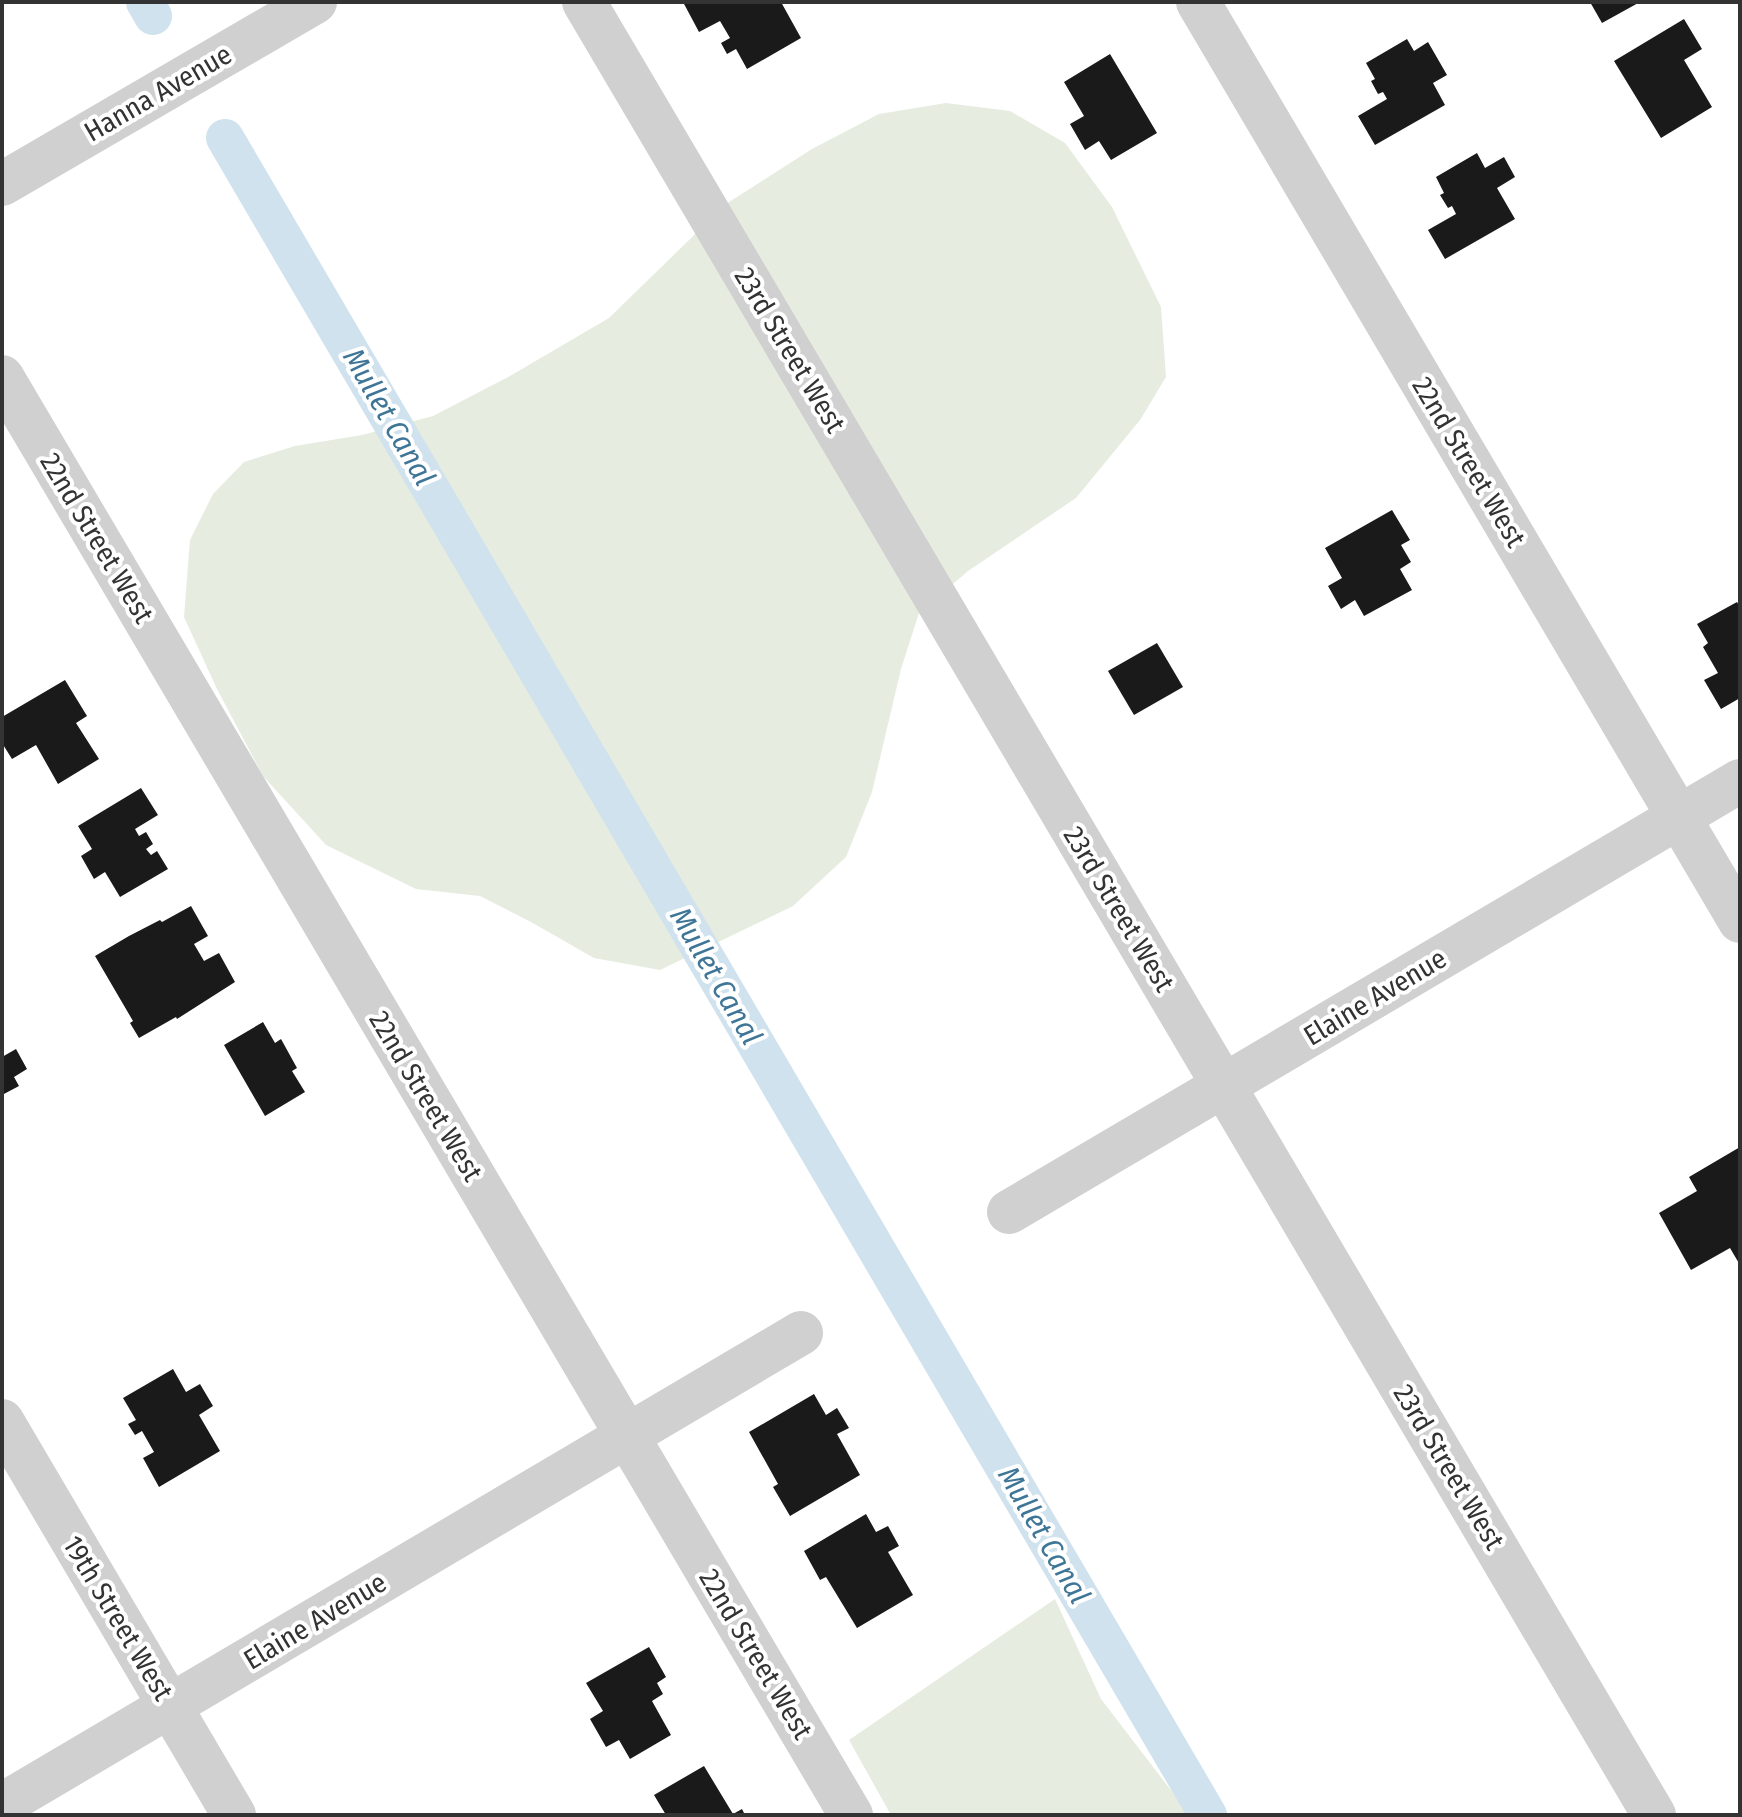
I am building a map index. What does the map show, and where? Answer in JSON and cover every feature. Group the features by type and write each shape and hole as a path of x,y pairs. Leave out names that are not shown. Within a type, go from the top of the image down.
{"street":[{"name":"Hanna Avenue","path":"2,184 315,2"},
{"name":"23rd Street West","path":"584,2 1654,1815"},
{"name":"22nd Street West","path":"1198,2 1740,921"},
{"name":"22nd Street West","path":"2,377 851,1815"},
{"name":"Elaine Avenue","path":"1009,1212 1740,781"},
{"name":"Elaine Avenue","path":"2,1805 801,1333"},
{"name":"19th Street West","path":"2,1421 234,1815"}],"shaded area":[{"path":"946,103 1010,111 1065,143 1112,207 1161,307 1166,377 1140,420 1076,498 968,571 919,613 901,669 872,792 846,857 793,906 660,970 594,958 480,896 416,889 326,845 263,776 217,689 184,617 190,540 213,494 244,462 295,446 362,435 433,416 510,376 609,318 726,204 812,149 879,114"},
{"path":"1055,1599 1101,1699 1190,1815 891,1815 849,1740"}],"building":[{"path":"683,2 781,2 801,38 747,69 736,49 727,54 721,43 730,38 720,21 699,32"},
{"path":"1590,2 1640,2 1602,23"},
{"path":"1684,19 1702,49 1684,60 1712,107 1661,138 1614,61"},
{"path":"1407,39 1414,51 1428,42 1447,75 1433,83 1445,105 1375,145 1358,116 1387,99 1383,92 1378,94 1371,81 1375,79 1366,63"},
{"path":"1110,54 1157,133 1111,160 1099,141 1085,150 1070,124 1084,116 1064,82"},
{"path":"1477,153 1485,168 1504,157 1515,177 1497,188 1515,219 1445,259 1428,230 1456,214 1440,195 1444,193 1436,177"},
{"path":"1392,510 1410,540 1401,545 1411,562 1400,569 1412,590 1364,616 1355,600 1341,609 1328,586 1342,578 1325,548"},
{"path":"1737,602 1740,607 1740,698 1721,709 1704,680 1718,673 1703,647 1708,643 1697,624"},
{"path":"1157,643 1183,687 1134,715 1108,671"},
{"path":"65,680 87,716 76,723 99,759 58,784 36,745 12,759 2,743 2,717"},
{"path":"141,788 158,815 135,829 139,836 146,832 153,844 146,849 151,855 157,851 168,869 120,897 105,872 94,879 81,856 92,849 78,826"},
{"path":"191,906 208,936 194,944 204,961 219,953 235,982 177,1019 139,1038 130,1023 133,1021 95,956"},
{"path":"263,1022 275,1043 281,1039 297,1068 292,1071 305,1092 265,1116 224,1045"},
{"path":"16,1049 27,1069 14,1077 19,1086 2,1095 2,1057"},
{"path":"1740,1147 1740,1265 1730,1248 1691,1270 1659,1213 1697,1191 1689,1177"},
{"path":"173,1369 186,1392 200,1384 213,1406 199,1415 220,1451 159,1487 143,1458 154,1452 142,1431 135,1435 128,1424 136,1420 123,1398"},
{"path":"814,1394 826,1415 837,1408 849,1428 837,1434 860,1475 790,1516 773,1487 778,1484 749,1432"},
{"path":"866,1514 876,1532 888,1526 899,1546 888,1552 913,1595 857,1628 826,1577 820,1580 804,1551"},
{"path":"649,1647 666,1677 657,1683 663,1694 652,1701 671,1735 630,1759 619,1740 606,1747 590,1719 603,1711 586,1683"},
{"path":"704,1766 733,1814 742,1809 745,1815 666,1815 654,1795"}],"waterway":[{"name":"Mullet Canal","path":"145,2 153,16"},
{"name":"Mullet Canal","path":"225,138 1208,1815"}]}
